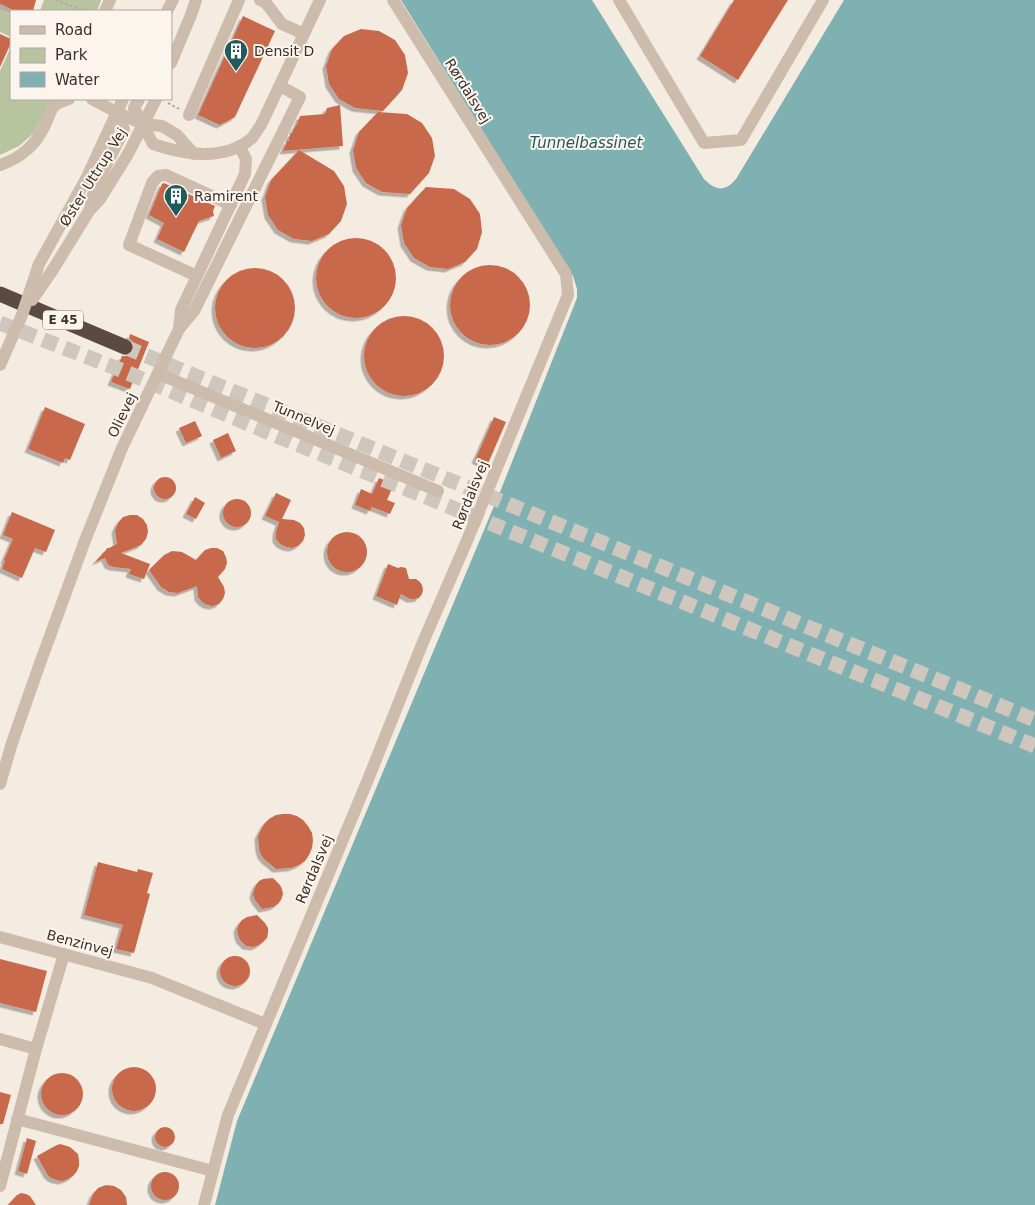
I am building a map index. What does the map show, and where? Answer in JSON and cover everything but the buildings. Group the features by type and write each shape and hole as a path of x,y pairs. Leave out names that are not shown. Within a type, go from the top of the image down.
{"highway":[{"name":"E 45","path":"0,294 125,346"}],"street":[{"path":"172,61 196,0"},
{"path":"189,115 239,0"},
{"path":"260,0 266,3 282,24 304,34"},
{"path":"138,100 134,108 154,144 168,150 194,154 215,154 239,146 252,137 261,125 320,0"},
{"name":"Rørdalsvej","path":"204,1205 228,1115 568,295 566,274 393,0"},
{"path":"619,0 704,143 741,140 823,0"},
{"name":"Olievej","path":"0,784 12,743 84,543 122,448 179,329 194,311 300,97 280,86"},
{"path":"94,100 143,124 162,126 178,135 194,154"},
{"name":"Øster Uttrup Vej","path":"22,315 39,264 86,180 122,100"},
{"name":"Øster Uttrup Vej","path":"22,315 89,211 100,199 128,154 143,124 162,101"},
{"path":"0,165 14,159 34,144 55,102"},
{"path":"89,211 94,190 124,129 116,112"},
{"path":"179,329 182,310 245,174 246,159 239,146"},
{"path":"197,276 129,245 152,184 158,176 166,175 231,205"},
{"path":"0,365 22,315"},
{"name":"Tunnelvej","path":"159,374 438,490"},
{"name":"Benzinvej","path":"0,937 152,978 265,1024"},
{"path":"0,1186 36,1049 64,954"},
{"path":"0,1039 36,1049"},
{"path":"17,1119 214,1171"}],"path":[{"path":"56,0 81,10"},
{"path":"162,101 189,115"}],"green space":[{"path":"44,0 101,0 97,10 40,10"},
{"path":"0,9 10,14 10,37 0,32"},
{"path":"10,49 10,100 51,100 34,133 19,146 0,155 0,71"}],"water":[{"name":"Tunnelbassinet","path":"401,0 592,0 704,179 716,188 724,188 736,179 844,0 1035,0 1035,1205 215,1205 237,1121 502,487 577,298 577,289 573,276"}],"tunnel":[{"path":"0,323 116,368 277,436 1035,746"},
{"path":"125,347 1035,720"}],"place":[{"name":"Densit D","path":"236,72"},
{"name":"Ramirent","path":"176,217"}]}
